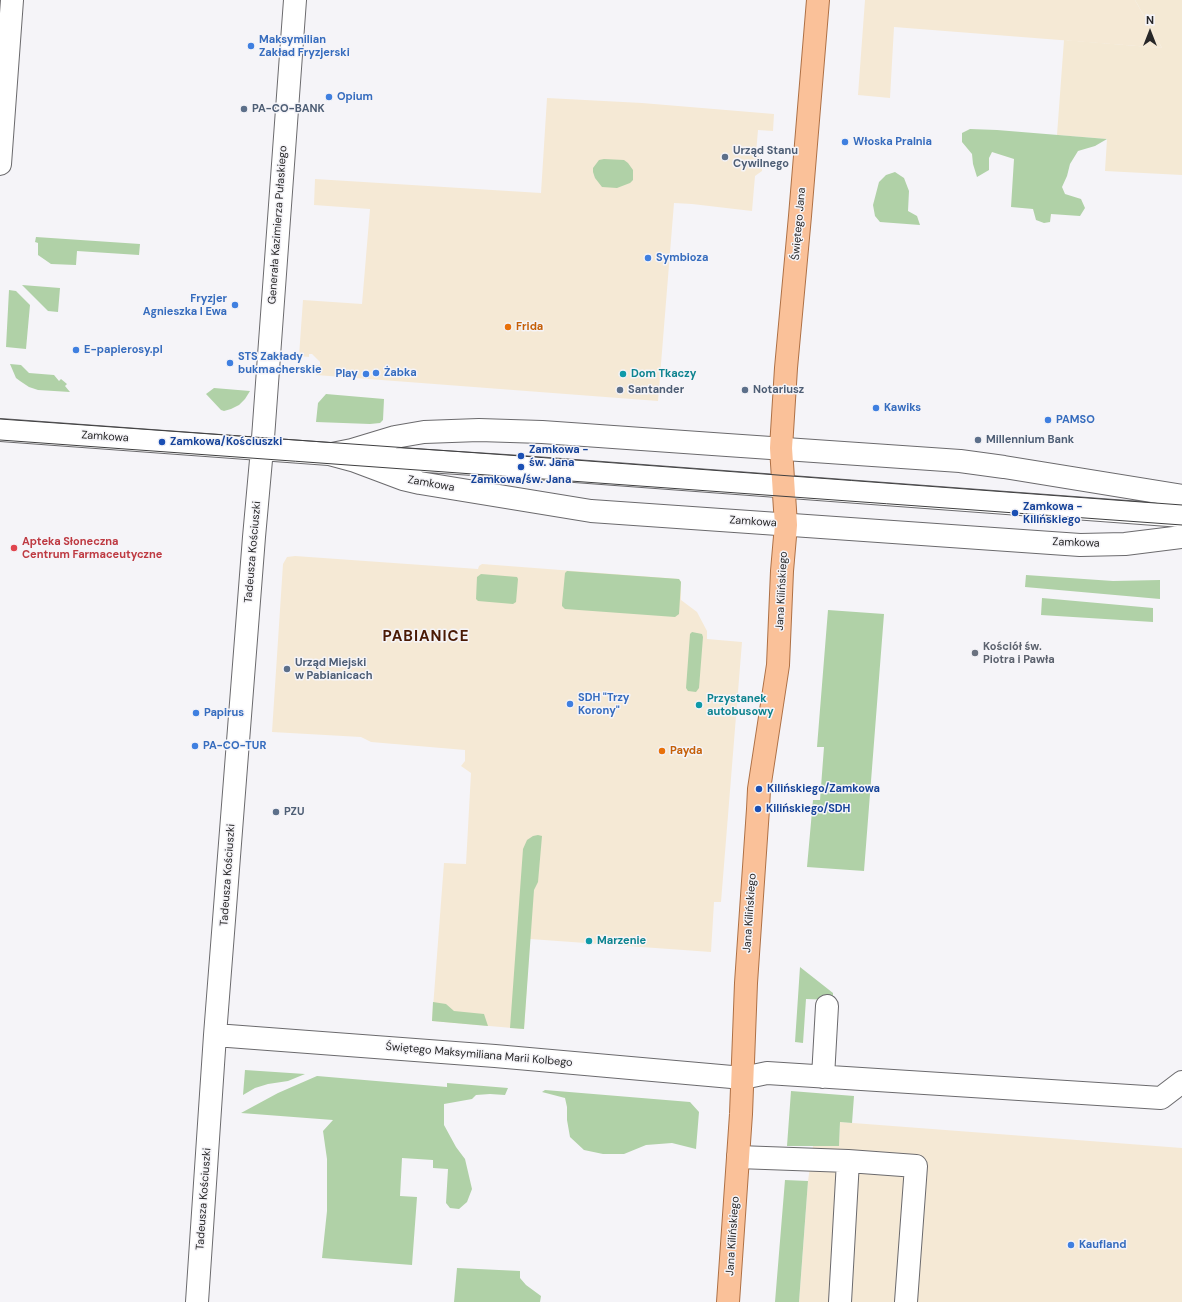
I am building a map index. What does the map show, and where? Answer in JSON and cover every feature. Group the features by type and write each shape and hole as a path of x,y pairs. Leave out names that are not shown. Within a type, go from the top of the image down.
{"main road":[{"name":"Świętego Jana","path":"784,486 781,448 786,368 818,0"},
{"name":"Jana Kilińskiego","path":"728,1302 743,1078 746,983 758,803 778,665 782,571 786,525 784,486"}],"street":[{"path":"0,164 12,0"},
{"name":"Generała Kazimierza Pułaskiego","path":"262,449 295,0"},
{"name":"Zamkowa","path":"0,430 329,454 355,461 420,483 591,511 1080,545 1125,544 1182,537"},
{"name":"Zamkowa","path":"329,454 352,450 396,437 424,432 478,430 542,432 960,461 1182,496"},
{"name":"Tadeusza Kościuszki","path":"196,1302 215,1035 262,449"},
{"path":"329,454 528,467 1182,516"},
{"path":"823,1077 827,1006"},
{"name":"Świętego Maksymiliana Marii Kolbego","path":"215,1035 501,1057 743,1078 767,1073 1161,1098 1182,1082"},
{"path":"738,1157 848,1161 916,1166 906,1302"},
{"path":"840,1302 848,1161"}],"shaded area":[{"path":"865,0 1135,0 1162,48 894,27 890,98 858,95"},
{"path":"1135,0 1182,0 1182,175 1105,171 1107,139 1057,135 1064,40 1162,48"},
{"path":"547,98 642,103 774,114 773,131 758,130 756,153 762,161 762,171 755,176 752,211 674,203 658,401 316,375 318,368 316,368 316,365 320,365 320,362 312,354 309,354 309,357 299,356 303,300 362,304 370,209 314,205 315,179 541,193"},
{"path":"295,556 478,569 482,564 679,579 681,582 681,600 697,612 707,631 707,639 742,642 721,902 714,902 711,952 530,939 524,1029 432,1021 444,863 466,864 471,773 461,766 465,761 465,750 371,742 361,737 272,732 283,564 287,557"},
{"path":"840,1122 1182,1148 1182,1302 799,1302 808,1181 813,1146 839,1146"}],"green space":[{"path":"970,129 1107,139 1095,146 1078,151 1070,164 1062,187 1065,194 1081,199 1085,208 1080,216 1051,214 1050,222 1044,223 1036,220 1033,209 1011,207 1014,159 992,152 989,158 989,170 977,177 972,154 962,142 962,133"},
{"path":"599,160 624,160 633,170 633,180 630,183 617,188 602,187 595,178 593,168"},
{"path":"895,172 904,178 909,191 908,211 917,216 920,225 880,222 875,216 873,205 879,182 886,175"},
{"path":"36,237 140,244 139,255 77,251 76,265 51,264 38,255 38,243 35,242"},
{"path":"22,285 60,288 58,312 48,311"},
{"path":"9,290 16,291 30,305 26,349 6,347"},
{"path":"10,364 21,365 29,373 54,375 59,381 61,379 67,384 65,386 70,392 38,390 29,387 16,378"},
{"path":"214,388 250,391 239,405 224,411 221,410 206,394"},
{"path":"326,394 384,399 383,420 380,423 370,424 316,422 318,403"},
{"path":"567,571 679,579 681,582 679,614 675,617 565,609 562,604 565,573"},
{"path":"481,574 517,577 516,602 513,604 478,601 476,599 477,577"},
{"path":"1026,575 1113,581 1160,580 1160,599 1025,587"},
{"path":"1042,598 1153,608 1153,622 1041,615"},
{"path":"828,610 884,614 864,871 807,867 813,800 820,800 824,747 817,747"},
{"path":"692,632 702,634 703,637 699,688 696,692 688,691 686,688 690,634"},
{"path":"538,835 542,836 538,882 534,890 524,1029 510,1028 523,849 527,840"},
{"path":"800,967 833,993 833,1000 806,999 803,1043 795,1042"},
{"path":"433,1002 446,1004 454,1011 484,1014 488,1026 432,1021"},
{"path":"245,1070 305,1074 288,1081 268,1084 255,1088 243,1095"},
{"path":"317,1076 447,1087 447,1083 508,1088 505,1095 476,1095 472,1099 444,1104 444,1125 456,1147 465,1159 472,1189 467,1202 459,1209 450,1208 446,1203 448,1169 433,1168 433,1160 402,1158 400,1196 417,1197 412,1265 322,1258 327,1211 327,1159 323,1131 333,1120 241,1113 278,1093"},
{"path":"545,1090 690,1102 699,1112 696,1149 672,1143 646,1145 624,1154 603,1154 584,1150 570,1137 565,1098 542,1092"},
{"path":"791,1091 854,1096 852,1123 840,1122 839,1146 787,1146"},
{"path":"785,1180 808,1181 799,1302 775,1302"},
{"path":"457,1268 520,1271 520,1278 526,1285 541,1296 540,1302 454,1302"}],"tram line":[{"path":"0,419 1182,505"},
{"path":"0,440 1182,525"}],"place":[{"name":"Maksymilian Zakład Fryzjerski","path":"251,46"},
{"name":"Opium","path":"329,97"},
{"name":"PA-CO-BANK","path":"244,109"},
{"name":"Włoska Pralnia","path":"845,142"},
{"name":"Urząd Stanu Cywilnego","path":"725,157"},
{"name":"Symbioza","path":"648,258"},
{"name":"Fryzjer Agnieszka I Ewa","path":"235,305"},
{"name":"Frida","path":"508,327"},
{"name":"E-papierosy.pl","path":"76,350"},
{"name":"STS Zakłady bukmacherskie","path":"230,363"},
{"name":"Żabka","path":"376,373"},
{"name":"Play","path":"366,374"},
{"name":"Dom Tkaczy","path":"623,374"},
{"name":"Santander","path":"620,390"},
{"name":"Notariusz","path":"745,390"},
{"name":"Kawiks","path":"876,408"},
{"name":"PAMSO","path":"1048,420"},
{"name":"Millennium Bank","path":"978,440"},
{"name":"Zamkowa/Kościuszki","path":"162,442"},
{"name":"Zamkowa - św. Jana","path":"521,456"},
{"name":"Zamkowa/św. Jana","path":"521,467"},
{"name":"Zamkowa - Kilińskiego","path":"1015,513"},
{"name":"Apteka Słoneczna Centrum Farmaceutyczne","path":"14,548"},
{"name":"Kościół św. Piotra i Pawła","path":"975,653"},
{"name":"Urząd Miejski w Pabianicach","path":"287,669"},
{"name":"SDH \"Trzy Korony\"","path":"570,704"},
{"name":"Przystanek autobusowy","path":"699,705"},
{"name":"Papirus","path":"196,713"},
{"name":"PA-CO-TUR","path":"195,746"},
{"name":"Payda","path":"662,751"},
{"name":"Kilińskiego/Zamkowa","path":"759,789"},
{"name":"Kilińskiego/SDH","path":"758,809"},
{"name":"PZU","path":"276,812"},
{"name":"Marzenie","path":"589,941"},
{"name":"Kaufland","path":"1071,1245"}],"district":[{"name":"PABIANICE","path":"426,637"}]}
